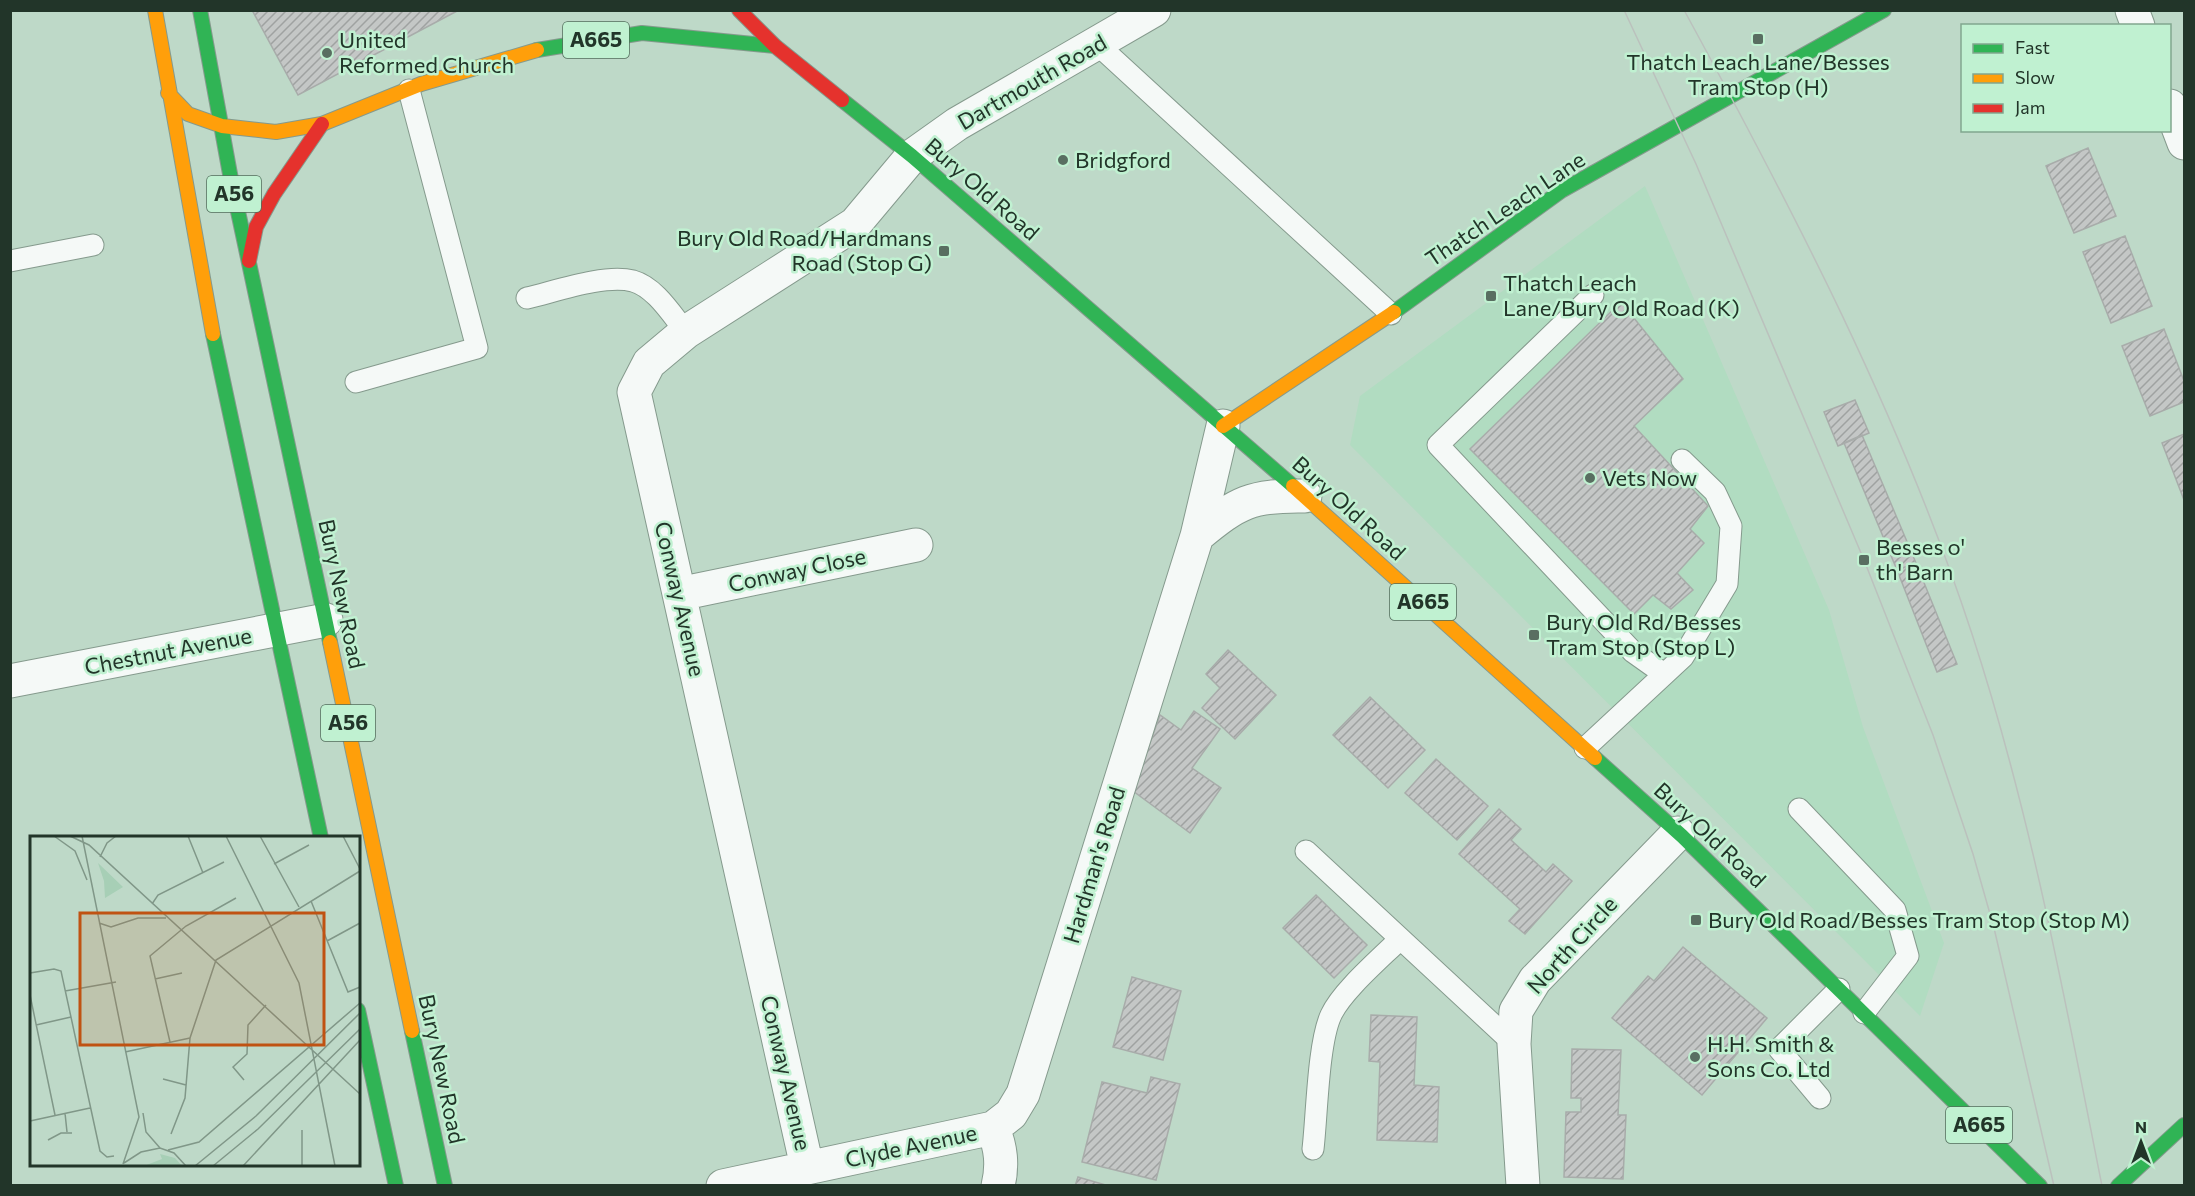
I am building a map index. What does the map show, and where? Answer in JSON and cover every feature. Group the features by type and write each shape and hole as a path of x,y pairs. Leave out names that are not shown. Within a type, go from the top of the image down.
{"main road":[{"name":"A56","path":"155,10 168,93 254,535 277,630 321,836"},
{"name":"Bury New Road","path":"200,10 249,261 445,1185"},
{"name":"Bury Old Road","path":"739,10 775,46 912,156 1305,496 1585,748 1678,832 2040,1185"},
{"name":"Thatch Leach Lane","path":"1223,426 1391,314 1561,191 1884,10"},
{"name":"A665","path":"168,93 189,114 222,126 276,132 322,124 421,84 526,52 642,27 775,46"},
{"path":"249,261 256,227 274,194 322,124"},
{"path":"360,1019 396,1185"},
{"path":"2118,1185 2184,1125"}],"street":[{"name":"Dartmouth Road","path":"912,156 957,124 1154,10"},
{"path":"2171,111 2184,143"},
{"name":"Conway Avenue","path":"807,1167 634,393 649,363 686,332 855,224 912,156"},
{"name":"Hardman's Road","path":"993,1128 1011,1114 1023,1094 1197,536 1223,426"},
{"path":"1197,536 1229,509 1251,500 1278,496 1305,496"},
{"name":"Conway Close","path":"679,594 916,545"},
{"name":"Chestnut Avenue","path":"10,681 326,620"},
{"name":"North Circle","path":"1523,1185 1514,1044 1516,1011 1535,980 1678,832"},
{"path":"993,1128 998,1142 1002,1169 998,1185"},
{"name":"Clyde Avenue","path":"723,1185 993,1128"}],"lane":[{"path":"1097,44 1391,314"},
{"path":"356,382 477,348 409,90"},
{"path":"10,261 93,245"},
{"path":"527,298 611,279 634,281 659,298 686,332"},
{"path":"1593,295 1438,445 1633,652 1664,674"},
{"path":"1585,748 1683,657 1727,584 1731,526 1715,492 1682,460"},
{"path":"1799,809 1895,910 1908,956 1864,1013"},
{"path":"1306,851 1514,1044"},
{"path":"1313,1149 1326,1032 1332,1013 1361,978 1400,939"},
{"path":"1820,1098 1779,1049 1839,989"}],"shaded area":[{"path":"1645,186 1829,610 1863,727 1944,943 1920,1016 1350,445 1360,396"}],"building":[{"name":"United Reformed Church","path":"252,10 459,10 298,95"},
{"path":"2088,148 2116,216 2074,233 2046,166"},
{"path":"2125,236 2152,306 2111,323 2083,252"},
{"name":"Vets Now","path":"1621,302 1683,379 1634,426 1708,506 1690,529 1704,543 1677,573 1693,590 1671,609 1653,595 1634,614 1470,449"},
{"path":"2164,329 2184,381 2184,402 2150,416 2122,346"},
{"path":"1855,400 1869,433 1838,446 1824,412"},
{"path":"2184,434 2184,500 2162,443"},
{"path":"1862,435 1916,563 1897,570 1844,443"},
{"path":"1916,563 1957,664 1937,672 1897,570"},
{"path":"1228,650 1276,695 1235,739 1202,708 1220,688 1206,674"},
{"path":"1370,697 1425,750 1388,788 1333,735"},
{"path":"1194,711 1220,729 1192,768 1221,788 1190,833 1133,791 1160,715 1181,730"},
{"path":"1436,759 1488,806 1457,840 1405,793"},
{"path":"1499,809 1521,829 1511,840 1546,872 1553,864 1572,881 1525,934 1509,921 1520,909 1459,854"},
{"path":"1316,895 1367,945 1334,978 1283,928"},
{"name":"H.H. Smith & Sons Co. Ltd","path":"1683,947 1767,1018 1702,1095 1612,1018 1648,976 1654,981"},
{"path":"1132,977 1181,991 1163,1060 1113,1047"},
{"path":"1371,1015 1417,1017 1414,1085 1439,1087 1437,1142 1377,1140 1380,1062 1369,1061"},
{"path":"1572,1049 1621,1050 1618,1115 1626,1115 1623,1179 1564,1177 1566,1112 1581,1112 1581,1098 1571,1098"},
{"path":"1151,1077 1180,1084 1156,1180 1082,1162 1102,1082 1147,1093"},
{"path":"1078,1177 1109,1186 1075,1186"}],"tram line":[{"path":"1624,10 1696,164 1864,560 1933,735 1973,854 1994,928 2054,1186"},
{"path":"1684,10 1765,161 1842,316 1878,394 1944,553 1972,634 2012,770 2060,977 2102,1186"}],"traffic: fast":[{"path":"200,10 230,174 330,642"},
{"path":"1394,312 1561,191 1884,10"},
{"path":"537,50 642,33 775,46"},
{"path":"842,100 912,156 1293,486"},
{"path":"213,334 321,836"},
{"path":"1595,758 1682,836 2040,1186"},
{"path":"360,1019 396,1186"},
{"path":"412,1031 445,1186"},
{"path":"2118,1186 2184,1125"}],"traffic: slow":[{"path":"155,10 213,334"},
{"path":"168,93 188,114 222,126 276,132 322,124 421,84 537,50"},
{"path":"1223,426 1394,312"},
{"path":"1293,486 1595,758"},
{"path":"330,642 412,1031"}],"traffic: jam":[{"path":"739,10 775,46 842,100"},
{"path":"249,261 256,227 274,194 322,124"}],"place":[{"name":"Thatch Leach Lane/Besses Tram Stop (H)","path":"1758,39"},
{"name":"United Reformed Church","path":"327,53"},
{"name":"Bridgford","path":"1063,160"},
{"name":"Bury Old Road/Hardmans Road (Stop G)","path":"944,251"},
{"name":"Thatch Leach Lane/Bury Old Road (K)","path":"1491,296"},
{"name":"Vets Now","path":"1590,478"},
{"name":"Besses o' th' Barn","path":"1864,560"},
{"name":"Bury Old Rd/Besses Tram Stop (Stop L)","path":"1534,635"},
{"name":"Bury Old Road/Besses Tram Stop (Stop M)","path":"1696,920"},
{"name":"H.H. Smith & Sons Co. Ltd","path":"1695,1057"}]}
